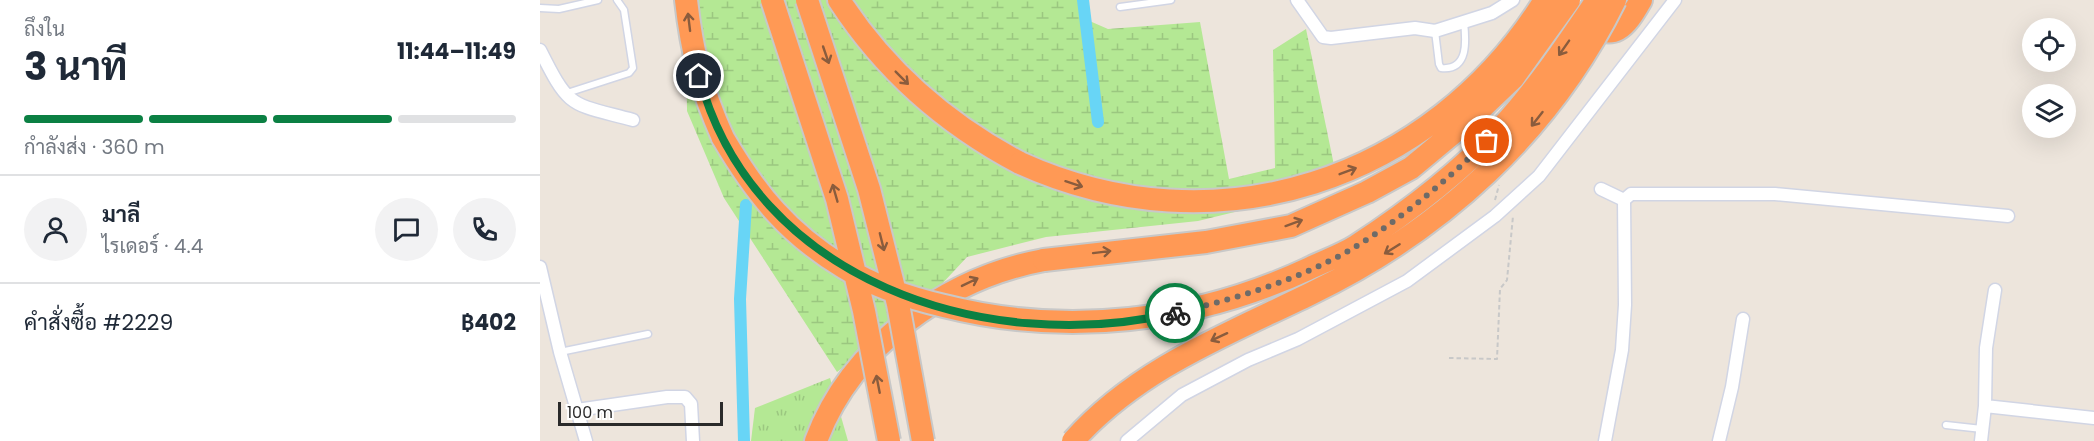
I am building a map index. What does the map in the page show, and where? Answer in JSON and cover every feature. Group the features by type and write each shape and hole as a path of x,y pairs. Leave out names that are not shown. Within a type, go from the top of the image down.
{"highway":[{"path":"686,0 693,54 702,87 723,138 744,174 769,208 794,232 846,270 918,300 989,316 1055,324 1119,322 1212,304 1282,281 1354,247 1446,182 1501,128 1546,74 1597,0"},
{"path":"772,0 837,199 864,311 889,441"},
{"path":"807,0 869,189 898,304 923,441"},
{"path":"839,0 860,30 905,82 933,107 992,148 1050,176 1081,187 1113,194 1180,201 1255,196 1292,189 1343,172 1389,151 1445,115 1474,90 1504,59 1545,0"},
{"path":"1553,0 1599,32 1608,33 1621,27 1632,16 1641,0"},
{"path":"816,441 831,406 848,381 890,336 929,306 983,276 1014,266 1044,260 1206,242 1290,226 1367,192 1411,168 1470,119 1513,78 1569,0"},
{"path":"1073,441 1117,399 1172,362 1211,340 1358,270 1425,227 1460,199 1503,159 1534,124 1569,77 1615,0"}],"street":[{"path":"1298,0 1323,37 1423,28 1435,31 1497,11 1513,0"},
{"path":"1126,441 1182,395 1208,379 1298,339 1407,281 1495,216 1552,159 1676,0"},
{"path":"540,50 563,94 577,105 633,120"},
{"path":"1601,189 1623,200"},
{"path":"1623,200 1639,192 1775,194 2008,216"},
{"path":"1605,441 1622,350 1625,305 1623,200"},
{"path":"540,267 560,352 586,441"},
{"path":"1982,435 1986,348 1995,290"},
{"path":"1719,441 1732,387 1743,319"},
{"path":"577,410 667,397 685,398 691,404 693,441"},
{"path":"1985,406 2094,418"}],"lane":[{"path":"542,0 540,8 559,9 598,0"},
{"path":"563,94 629,73 633,68 624,10 617,0"},
{"path":"1120,7 1171,0"},
{"path":"1435,31 1439,64 1442,68 1448,68 1460,61 1465,54 1464,22"},
{"path":"560,352 648,334"},
{"path":"1946,425 1982,435"}],"path":[{"path":"1449,358 1497,359 1500,289 1507,280 1515,198"}],"green space":[{"path":"686,0 1080,0 1085,19 1108,29 1200,22 1229,179 1275,168 1273,50 1306,29 1336,175 1251,208 1198,221 1046,237 967,257 925,302 837,372 724,198 687,111"},
{"path":"830,378 848,441 751,441 755,408"}],"waterway":[{"path":"1083,0 1098,122"},
{"path":"744,441 740,299 746,205"}],"way so far":[{"path":"1175,313 1212,304 1282,281 1354,247 1446,182 1487,141"}],"route":[{"path":"699,76 705,99 723,138 744,174 769,208 794,232 846,270 879,286 918,300 1022,321 1088,324 1119,322 1175,313"}]}
